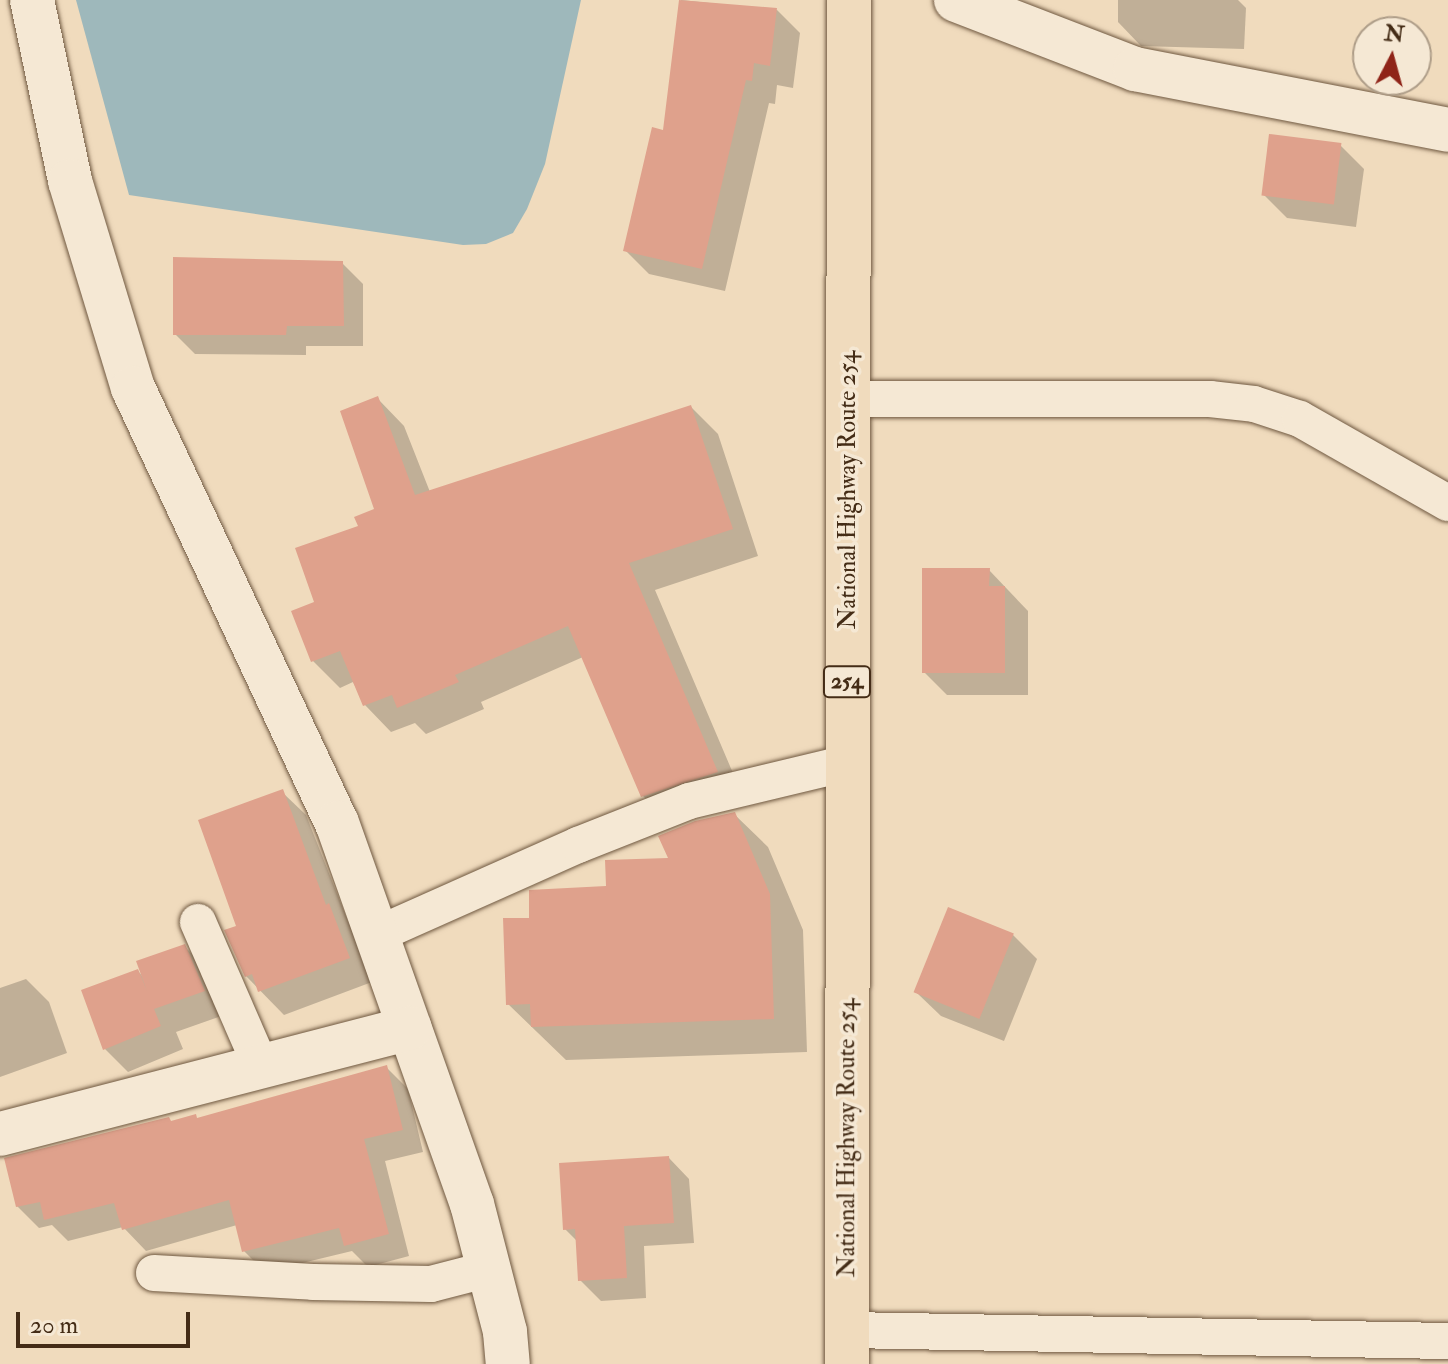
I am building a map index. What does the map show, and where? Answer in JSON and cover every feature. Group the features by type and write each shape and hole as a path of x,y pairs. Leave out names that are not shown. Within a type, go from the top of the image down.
{"highway":[{"name":"National Highway Route 254","path":"847,1347 849,0"}],"street":[{"path":"32,0 70,181 133,388 337,823 472,1204 505,1332 508,1364"},
{"path":"956,0 1135,69 1448,130"},
{"path":"0,1134 410,1028"}],"lane":[{"path":"848,399 1210,399 1254,404 1300,419 1448,503"},
{"path":"378,934 578,845 689,801 847,763"},
{"path":"198,922 261,1067"},
{"path":"154,1273 313,1282 431,1284 489,1269"},
{"path":"847,1347 1448,1341"}],"water":[{"path":"76,0 581,0 545,164 527,209 513,233 486,244 463,245 129,195"}],"building":[{"path":"679,0 777,8 770,66 754,63 752,81 746,80 702,269 623,251 652,127 663,130"},
{"path":"1269,134 1341,143 1334,204 1261,196"},
{"path":"173,257 343,261 344,326 287,326 286,335 173,335"},
{"path":"378,396 415,495 691,405 733,529 629,563 718,772 641,797 568,626 455,675 459,682 397,708 392,695 363,706 340,651 311,662 291,611 314,602 295,548 358,526 354,517 374,509 340,411"},
{"path":"922,568 990,568 989,586 1005,586 1005,673 922,673"},
{"path":"283,789 326,905 329,903 350,958 258,992 252,974 245,977 224,930 236,926 198,820"},
{"path":"735,812 770,894 774,1019 531,1027 530,1004 506,1005 503,918 529,918 529,890 606,886 605,860 668,858 658,836 695,821"},
{"path":"948,907 1014,934 979,1019 914,992"},
{"path":"185,944 205,991 154,1009 161,1026 103,1050 81,990 138,969 147,991 136,961"},
{"path":"387,1065 403,1130 364,1139 389,1234 344,1246 339,1228 242,1252 229,1200 122,1230 114,1203 44,1220 40,1202 16,1207 4,1158 169,1117 171,1121 196,1114 197,1118"},
{"path":"669,1156 674,1223 624,1226 627,1278 578,1281 575,1229 563,1230 559,1163"}]}
